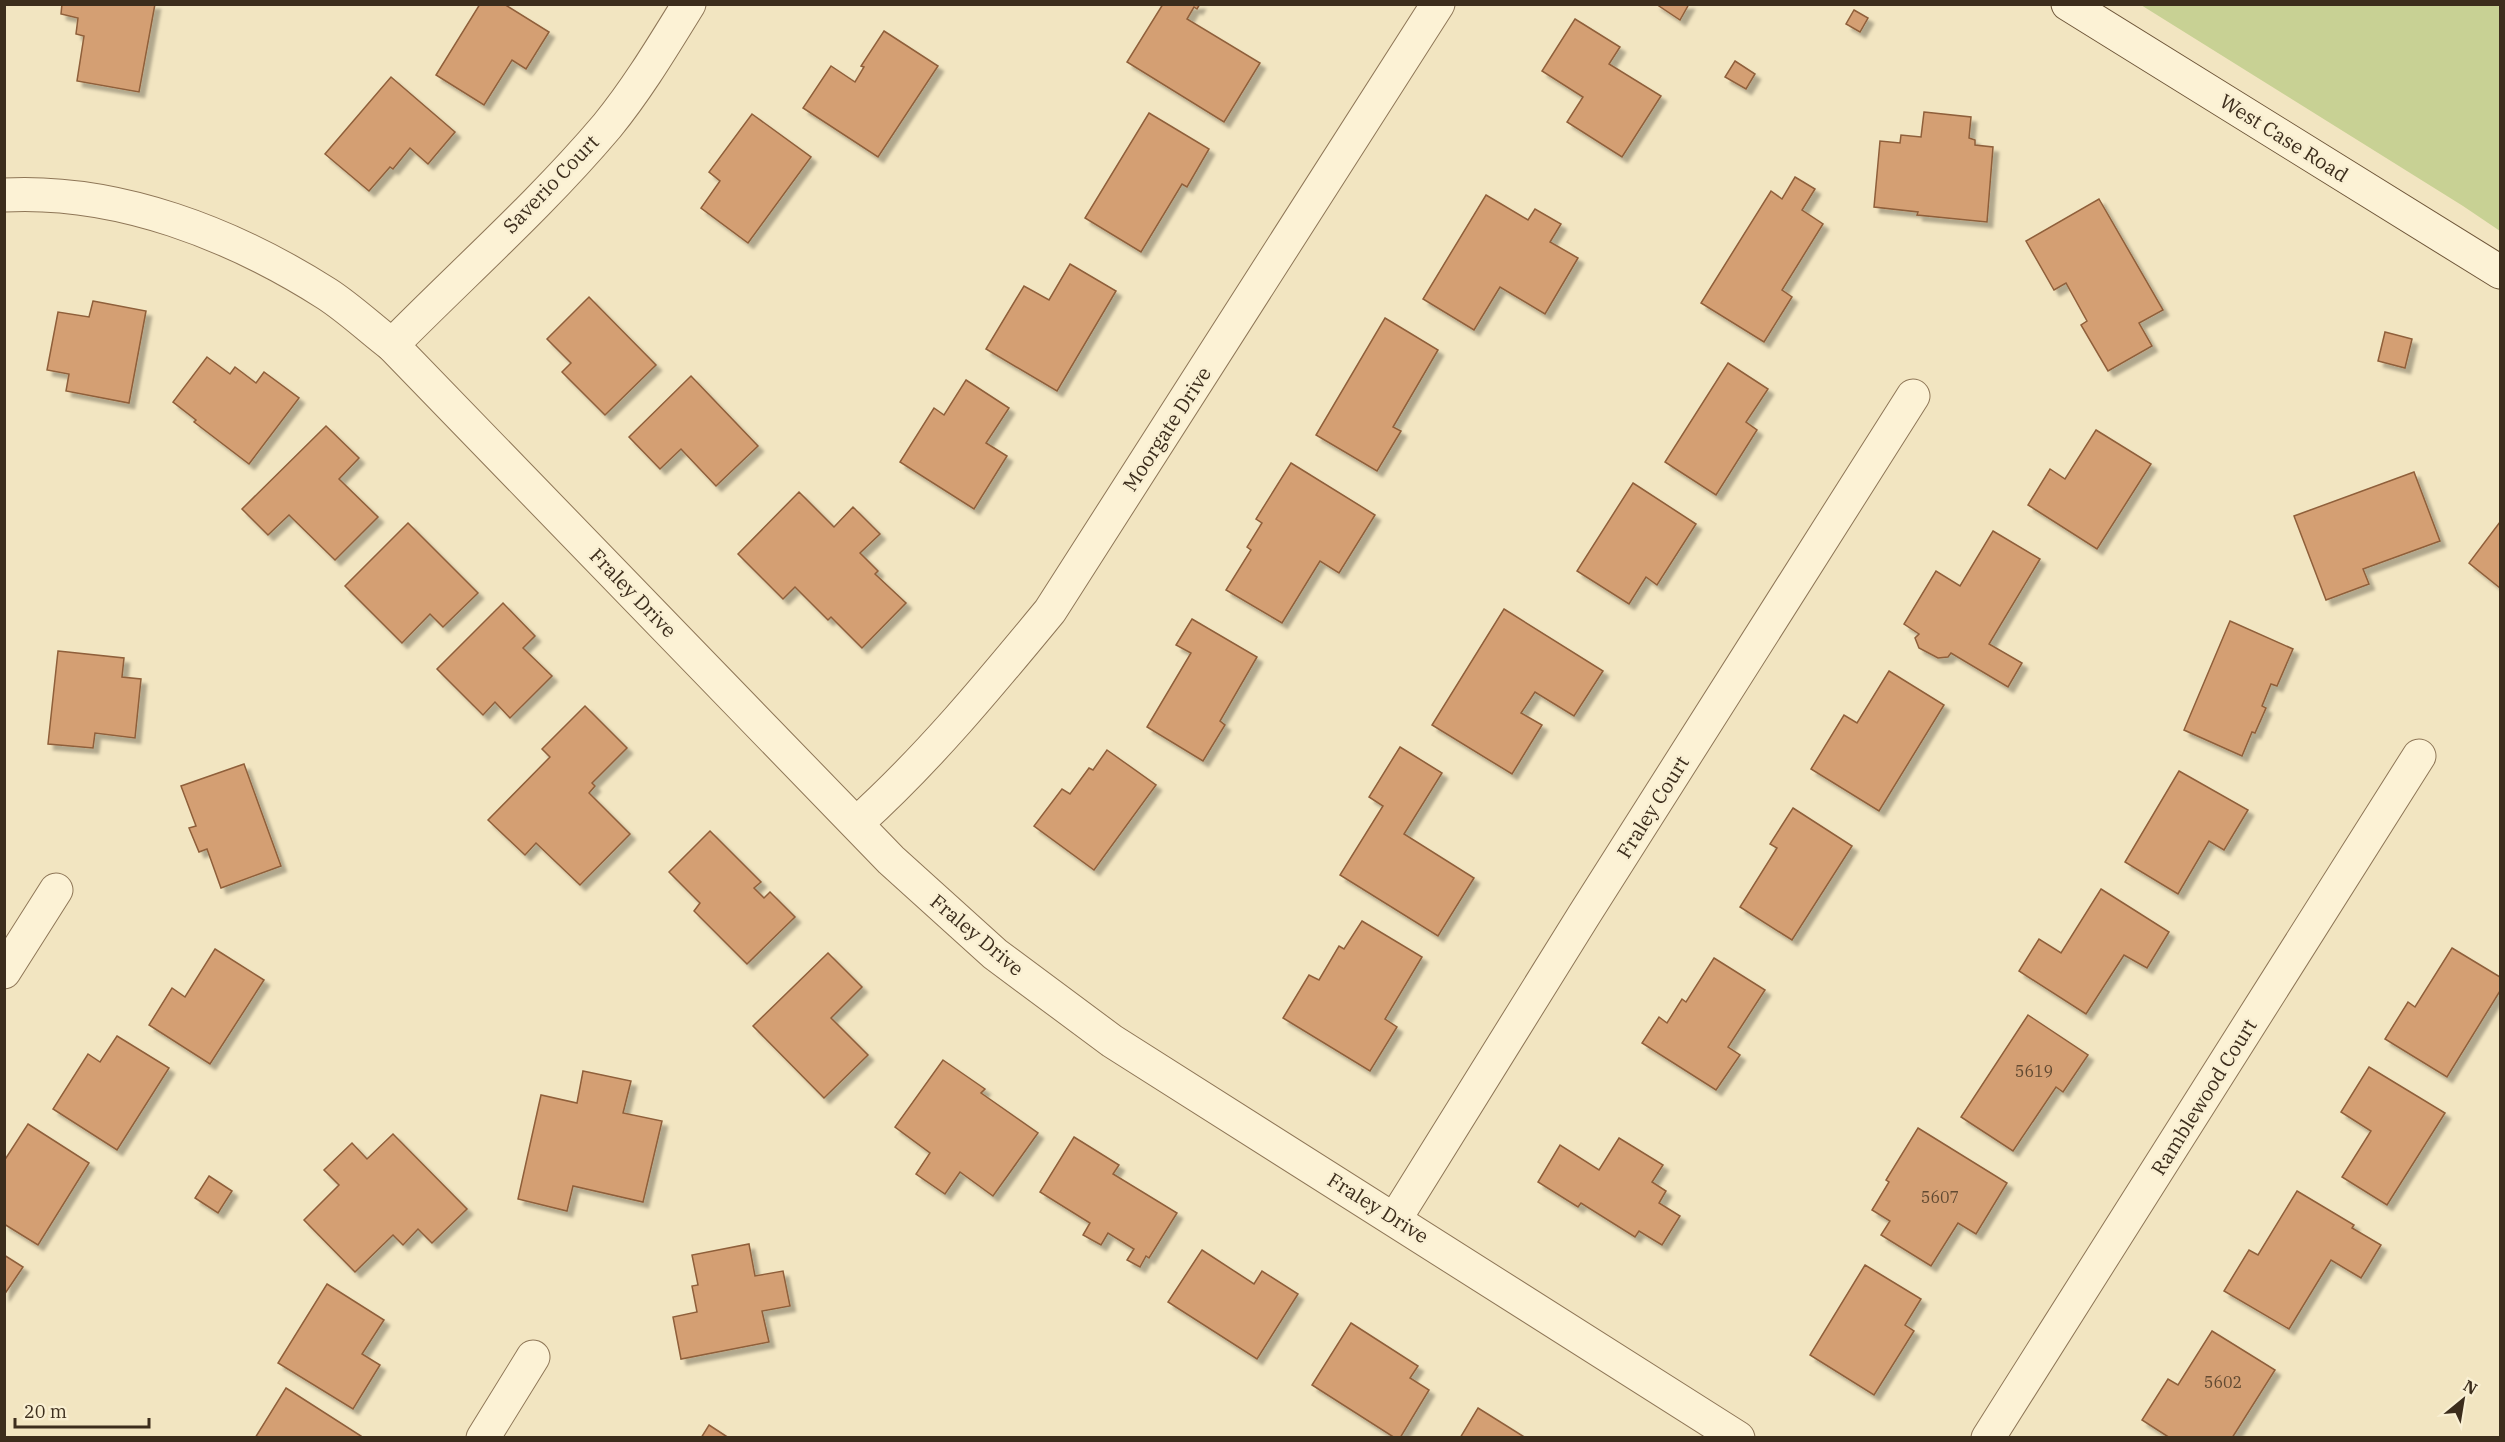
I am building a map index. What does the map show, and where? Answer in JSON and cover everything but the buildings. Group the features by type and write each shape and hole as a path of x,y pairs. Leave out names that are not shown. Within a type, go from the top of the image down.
{"street":[{"name":"Saverio Court","path":"392,345 552,186 608,125 653,63 689,4"},
{"name":"Moorgate Drive","path":"857,823 889,795 975,703 1050,611 1438,4"},
{"name":"West Case Road","path":"2068,4 2500,272"},
{"name":"Fraley Drive","path":"4,195 79,198 167,217 252,251 329,295 392,345 891,860 995,954 1112,1041 1738,1437"},
{"name":"Fraley Court","path":"1395,1218 1590,905 1914,396"},
{"name":"Ramblewood Court","path":"1988,1437 2419,756"},
{"path":"4,972 56,890"},
{"path":"483,1437 533,1357"}],"green space":[{"path":"2141,5 2500,5 2500,231 2463,206"}]}
